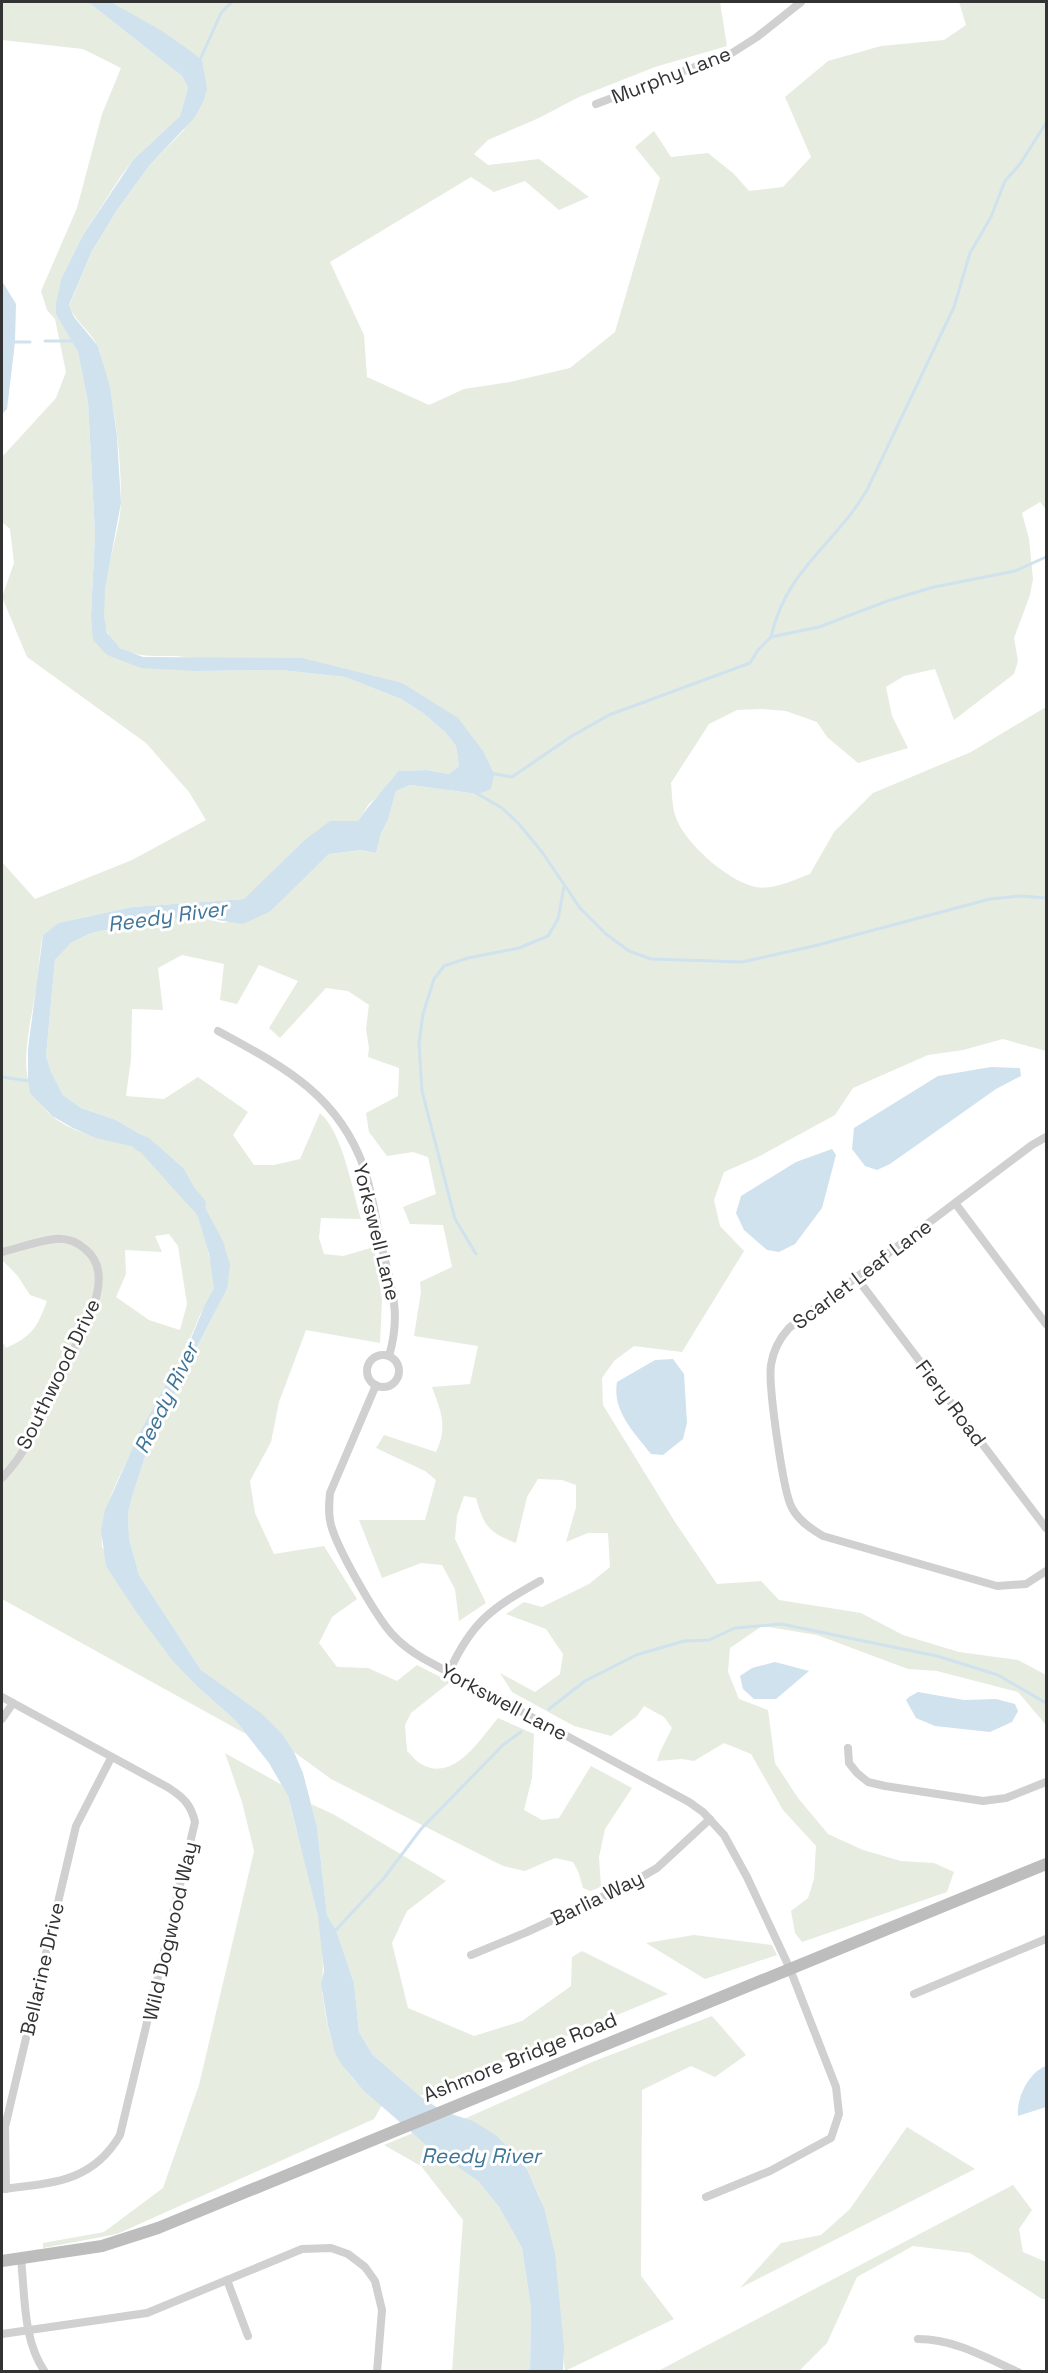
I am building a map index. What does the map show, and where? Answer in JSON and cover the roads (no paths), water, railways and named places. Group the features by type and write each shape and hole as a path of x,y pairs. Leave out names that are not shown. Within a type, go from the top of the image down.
{"main road":[{"name":"Ashmore Bridge Road","path":"2,2261 80,2250 120,2241 158,2228 1047,1864"}],"street":[{"name":"Murphy Lane","path":"596,104 732,53 757,37 801,2"},
{"name":"Yorkswell Lane","path":"218,1031 279,1064 299,1078 319,1096 338,1119 352,1145 367,1179 395,1306 395,1335 389,1356"},
{"name":"Scarlet Leaf Lane","path":"1047,1137 1032,1145 789,1328 778,1342 771,1362 771,1388 786,1487 793,1509 807,1526 823,1536 984,1583 1015,1586 1035,1579 1047,1571"},
{"path":"955,1203 1047,1324"},
{"name":"Southwood Drive","path":"2,1252 55,1239 68,1240 92,1255 100,1276 100,1285 93,1306 40,1419 18,1459 2,1478"},
{"name":"Fiery Road","path":"856,1277 1047,1528"},
{"path":"389,1356 399,1367 397,1378 390,1385 376,1385 369,1376 369,1366 375,1357 389,1356"},
{"name":"Yorkswell Lane","path":"376,1385 330,1493 328,1510 331,1527 383,1623 408,1648 689,1802 710,1819 724,1835 747,1877 790,1969 836,2087 839,2114 831,2138 770,2171 706,2197"},
{"path":"449,1672 465,1641 484,1616 540,1581"},
{"name":"Wild Dogwood Way","path":"2,1697 184,1798 192,1810 195,1822 120,2135 105,2157 84,2173 64,2180 4,2189"},
{"path":"2,1719 13,1703"},
{"path":"848,1748 849,1763 857,1773 868,1782 895,1788 995,1801 1047,1782"},
{"name":"Bellarine Drive","path":"4,2189 6,2127 76,1826 111,1758"},
{"name":"Barlia Way","path":"471,1954 548,1923 628,1885 657,1868 710,1819"},
{"path":"914,1994 1047,1939"},
{"path":"2,2334 147,2313 302,2249 331,2248 348,2254 365,2267 375,2281 382,2310 377,2372"},
{"path":"21,2259 28,2331 35,2356 45,2372"},
{"path":"227,2280 248,2336"},
{"path":"918,2339 950,2342 1018,2372"}],"water":[{"name":"Reedy River","path":"88,2 111,2 162,31 189,50 202,60 207,89 195,117 149,166 117,210 92,251 69,305 74,317 98,346 110,387 117,436 121,503 105,588 104,616 107,633 120,648 143,657 302,658 402,683 458,718 483,751 494,774 491,789 478,794 410,785 396,791 376,853 361,850 329,854 271,911 243,924 197,917 154,920 91,933 71,943 55,960 46,1056 51,1072 63,1095 81,1108 116,1120 143,1136 156,1144 184,1169 223,1241 230,1265 227,1289 178,1388 154,1429 128,1513 129,1538 139,1575 201,1670 262,1714 284,1736 294,1752 303,1773 317,1827 327,1915 336,1930 354,1983 359,2032 372,2054 420,2096 442,2111 473,2121 497,2136 527,2169 544,2208 555,2254 564,2348 563,2371 530,2371 531,2308 522,2248 499,2207 478,2181 424,2143 363,2090 335,2053 321,1984 324,1971 318,1916 288,1796 269,1763 236,1721 173,1661 106,1566 101,1530 105,1510 139,1434 190,1341 214,1288 209,1254 198,1217 171,1168 154,1155 131,1146 96,1138 73,1128 52,1116 30,1093 28,1049 43,935 58,923 132,907 244,899 306,839 330,821 358,821 398,771 427,770 449,774 459,766 456,746 445,732 423,713 401,699 345,677 281,670 196,671 141,668 107,655 93,640 91,615 95,534 88,402 78,352 56,314 56,303 62,277 83,235 133,160 180,116 188,88 182,76"},
{"path":"2,281 16,304 15,342 7,409 2,414"},
{"path":"991,1067 1020,1068 1021,1076 996,1089 890,1164 877,1170 865,1166 852,1149 854,1128 938,1076"},
{"path":"832,1149 836,1155 822,1208 795,1244 779,1252 767,1250 744,1230 736,1213 741,1196 796,1162"},
{"path":"673,1359 684,1374 687,1423 683,1439 663,1455 651,1454 621,1412 616,1393 617,1382 655,1360"},
{"path":"775,1662 809,1671 776,1699 754,1699 743,1689 740,1676 752,1668"},
{"path":"918,1692 964,1700 996,1699 1015,1704 1018,1711 1012,1722 990,1732 935,1726 916,1718 906,1700"},
{"path":"1046,2066 1046,2107 1018,2116 1021,2094 1034,2074"}],"waterway":[{"path":"199,62 221,13 232,2"},
{"path":"771,637 778,613 788,593 800,575 841,527 867,490 954,307 970,253 991,217 1005,181 1020,164 1046,123"},
{"path":"45,341 73,341"},
{"path":"15,342 30,342"},
{"path":"490,773 512,777 572,736 609,715 750,663 758,650 771,637 819,627 890,600 934,587 1015,571 1046,557"},
{"path":"476,793 502,808 519,824 542,852 580,908 606,934 629,951 651,959 742,962 814,946 990,899 1020,896 1046,898"},
{"path":"476,1254 455,1219 422,1091 419,1043 423,1014 434,979 444,966 468,958 519,948 548,936 558,919 564,887"},
{"path":"2,1077 29,1081"},
{"name":"Reedy River","path":"140,1143 145,1145 198,1204"},
{"path":"549,1709 585,1681 636,1655 684,1641 709,1640 735,1628 781,1624 937,1656 998,1675 1046,1703"},
{"path":"335,1931 384,1878 421,1829 504,1744 521,1732"}]}
